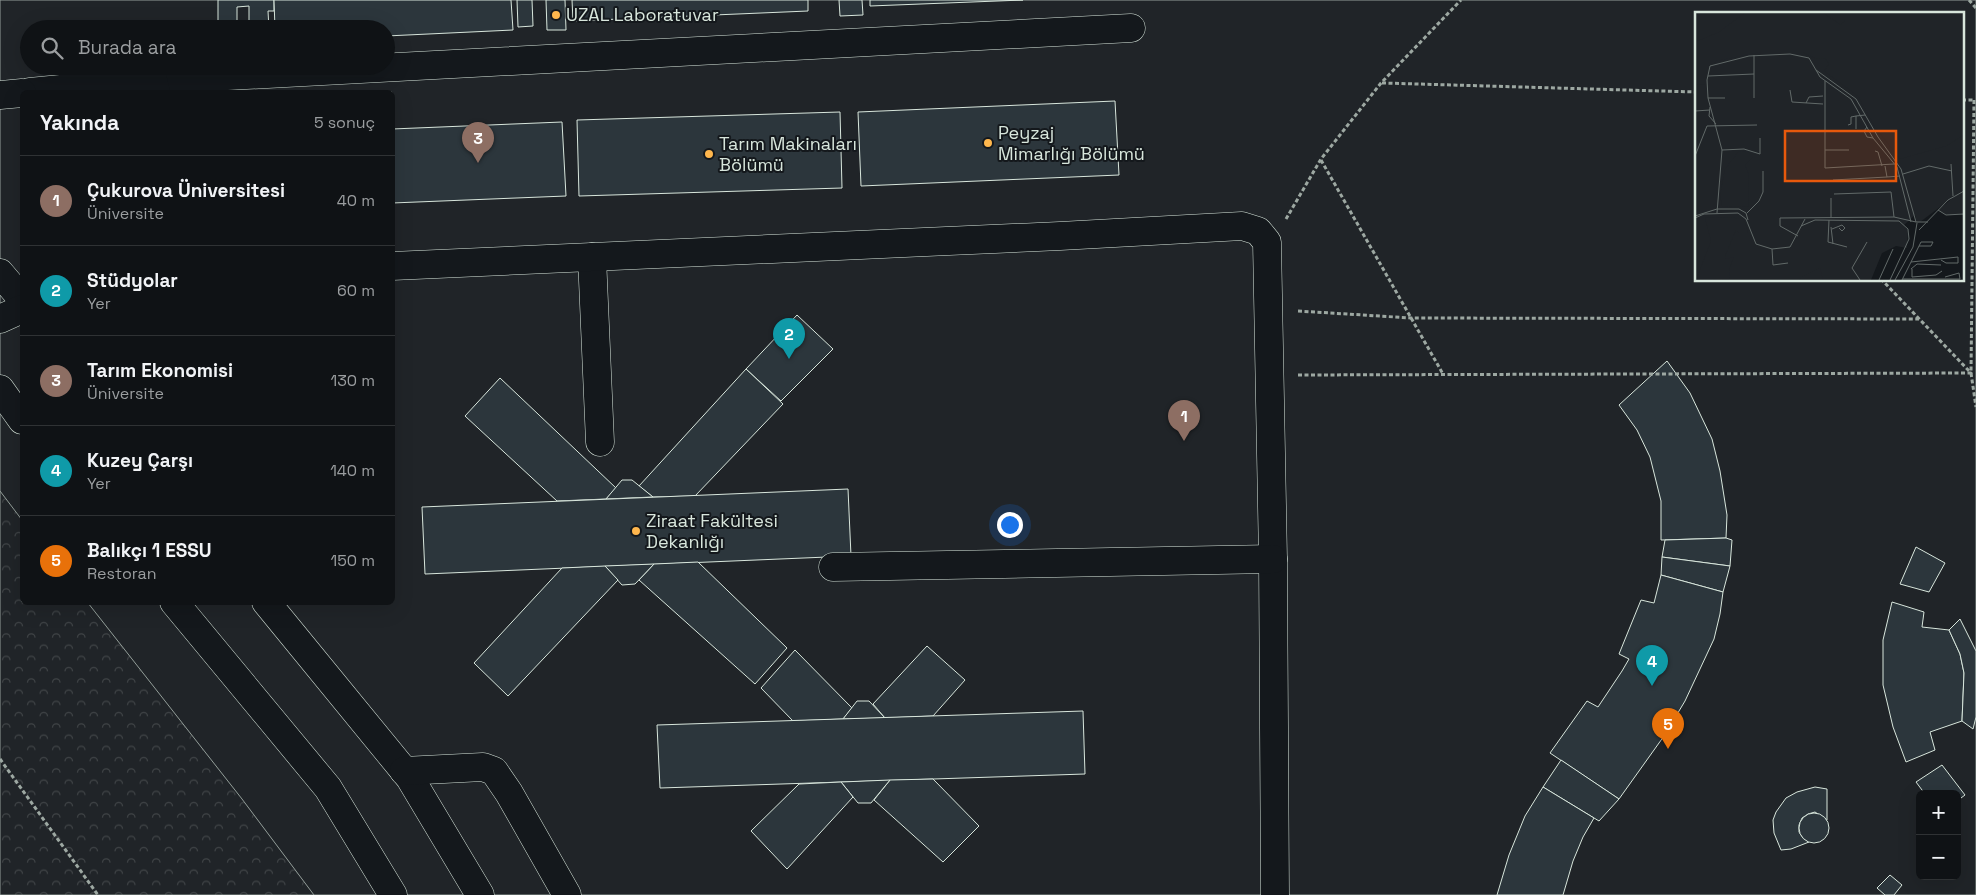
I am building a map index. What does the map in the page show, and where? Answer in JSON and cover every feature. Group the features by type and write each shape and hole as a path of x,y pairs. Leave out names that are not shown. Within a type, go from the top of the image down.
{"street":[{"path":"395,72 1131,28"},
{"path":"72,90 340,75"},
{"path":"0,96 20,93"},
{"path":"395,266 1242,226 1258,230 1267,242 1273,560 1275,895"},
{"path":"592,257 600,442"},
{"path":"0,273 20,298"},
{"path":"0,320 20,310"},
{"path":"1288,375 1292,895"},
{"path":"0,388 20,417"},
{"path":"833,568 1273,560"},
{"path":"176,605 328,788 393,895"},
{"path":"268,605 410,778 480,895"},
{"path":"404,771 483,766 494,771 509,793 567,895"}],"path":[{"path":"1286,219 1321,159 1381,83 1461,0"},
{"path":"1970,0 1976,8"},
{"path":"1381,83 1695,92"},
{"path":"1975,100 1971,373 1976,407"},
{"path":"1321,159 1443,374"},
{"path":"1883,281 1971,373"},
{"path":"1297,311 1411,318 1920,319"},
{"path":"1288,375 1971,373"},
{"path":"0,759 98,895"}],"green space":[{"path":"0,0 1976,0 1976,895 0,895"},
{"path":"0,491 20,517 20,605 90,605 242,799 314,895 0,895"}],"building":[{"path":"218,0 274,0 274,11 268,11 268,20 249,20 249,6 237,7 237,20 218,20"},
{"path":"274,0 511,0 513,30 395,36 395,20 275,20"},
{"name":"UZAL Laboratuvar","path":"517,0 532,0 533,26 518,27"},
{"name":"UZAL Laboratuvar","path":"546,0 565,0 566,30 547,30"},
{"path":"572,0 808,0 808,11 573,21"},
{"path":"839,0 862,0 863,15 840,16"},
{"path":"870,0 1023,0 870,6"},
{"name":"Peyzaj Mimarlığı Bölümü","path":"1115,101 1119,175 861,186 858,112"},
{"name":"Tarım Makinaları Bölümü","path":"840,112 842,188 579,196 577,120"},
{"path":"562,122 566,196 395,203 395,129"},
{"path":"797,315 833,349 781,401 746,369"},
{"path":"1667,361 1690,393 1712,439 1720,471 1727,515 1726,538 1661,540 1661,501 1650,457 1637,430 1619,405"},
{"path":"746,369 783,404 695,496 653,497 639,486"},
{"path":"500,378 616,488 606,499 557,501 465,416"},
{"path":"622,480 632,480 653,497 606,499"},
{"name":"Ziraat Fakültesi Dekanlığı","path":"848,489 851,556 425,574 422,507"},
{"path":"1726,538 1732,540 1730,566 1662,557 1665,540"},
{"path":"1916,547 1945,563 1929,592 1900,584"},
{"path":"1662,557 1730,566 1723,592 1661,575"},
{"path":"698,562 787,648 755,684 639,580 654,564"},
{"path":"654,564 635,584 622,585 605,566"},
{"path":"605,566 618,580 508,696 474,663 562,568"},
{"path":"1661,575 1723,592 1720,614 1714,639 1685,701 1664,736 1619,799 1550,753 1587,701 1598,707 1622,671 1629,659 1619,654 1641,600 1654,603"},
{"path":"1892,602 1924,612 1922,627 1949,630 1960,654 1964,673 1962,721 1930,732 1935,750 1906,762 1893,727 1883,685 1883,640"},
{"path":"1960,619 1976,651 1976,717 1973,729 1962,721 1964,673 1960,654 1949,630"},
{"path":"927,646 965,680 933,716 885,718 873,704"},
{"path":"795,650 852,708 843,719 793,721 761,688"},
{"path":"857,701 869,701 885,718 843,719"},
{"path":"1083,711 1085,774 660,788 657,725"},
{"path":"1561,760 1619,799 1599,821 1543,787"},
{"path":"1942,765 1965,795 1961,798 1961,790 1922,790 1916,782"},
{"path":"933,779 979,826 943,862 874,800 890,780"},
{"path":"890,780 871,803 858,803 841,782"},
{"path":"841,782 853,797 787,869 751,831 799,784"},
{"path":"1543,787 1594,818 1583,837 1573,861 1563,895 1497,895 1509,855 1525,816"},
{"path":"1815,787 1827,789 1827,820 1815,812 1808,814 1802,818 1799,832 1809,842 1791,849 1781,850 1774,833 1773,820 1776,812 1786,798 1797,792"},
{"path":"1814,813 1820,814 1828,822 1828,834 1820,842 1814,843 1808,842 1800,834 1799,828 1800,822 1808,814"},
{"path":"1890,875 1902,885 1894,895 1885,895 1877,888"}],"place":[{"name":"UZAL Laboratuvar","path":"556,15"},
{"name":"Peyzaj Mimarlığı Bölümü","path":"988,143"},
{"name":"Tarım Makinaları Bölümü","path":"709,154"},
{"name":"Tarım Ekonomisi","path":"478,163"},
{"name":"Stüdyolar","path":"789,359"},
{"name":"Çukurova Üniversitesi","path":"1184,441"},
{"name":"Ziraat Fakültesi Dekanlığı","path":"636,531"},
{"name":"Kuzey Çarşı","path":"1652,686"},
{"name":"Balıkçı 1 ESSU","path":"1668,749"}]}
